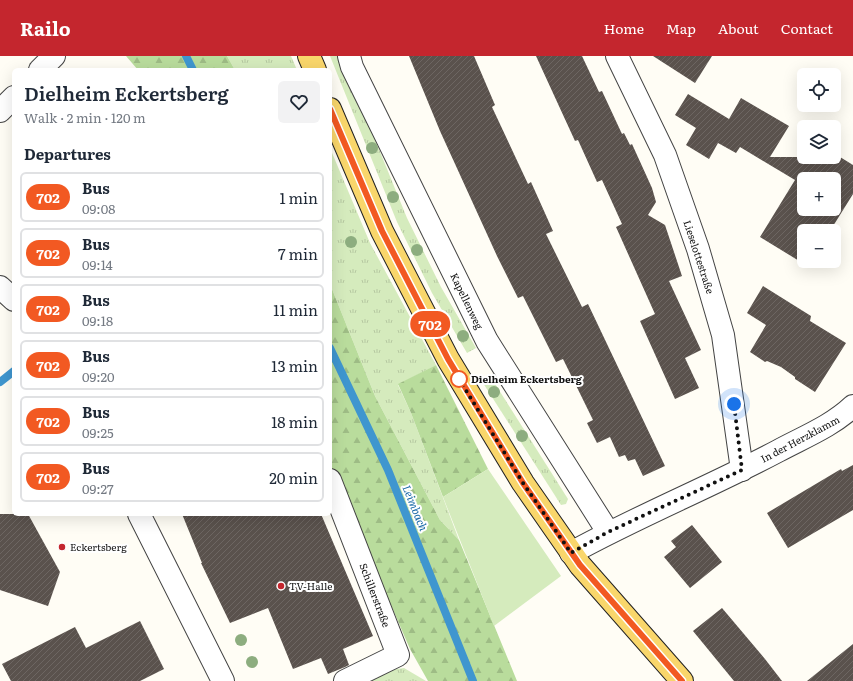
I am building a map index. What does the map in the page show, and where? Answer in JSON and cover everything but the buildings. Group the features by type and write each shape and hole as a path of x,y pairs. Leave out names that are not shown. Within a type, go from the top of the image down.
{"main road":[{"path":"309,56 314,68"},
{"path":"332,114 382,231 448,359 523,483 571,553 682,681"}],"street":[{"path":"42,68 54,56"},
{"name":"Kapellenweg","path":"349,56 352,66 403,173 487,341 608,532"},
{"name":"Lieselottestraße","path":"617,56 665,155 698,249 723,335 742,470"},
{"path":"0,111 12,98"},
{"path":"0,287 12,298"},
{"name":"In der Herzklamm","path":"571,553 608,532 742,470 840,419 853,406"},
{"name":"Schillerstraße","path":"332,485 398,655 345,681"},
{"path":"140,516 223,681"}],"green space":[{"path":"126,56 227,56 234,68 136,68"},
{"path":"227,56 291,56 296,68 234,68"},
{"path":"330,56 341,56 407,218 441,287 476,348 467,353 432,293 397,222"},
{"path":"332,153 370,243 436,365 398,385 411,413 459,540 440,520 375,396 332,289"},
{"path":"332,289 375,396 440,520 459,540 517,681 428,681 410,649 332,469"},
{"path":"436,365 488,469 443,497 411,413 398,384"},
{"path":"492,379 568,499 566,504 561,505 483,383"},
{"path":"488,469 561,576 494,626 443,497"},
{"path":"404,668 426,681 371,681 369,677 383,671"}],"waterway":[{"name":"Leimbach","path":"186,56 192,68"},
{"name":"Leimbach","path":"332,352 388,470 473,681"},
{"path":"0,382 12,373"}],"bus line":[{"name":"702","path":"332,114 382,231 448,359 523,483 580,565 682,681"}],"place":[{"name":"Dielheim Eckertsberg","path":"459,379"},
{"name":"Eckertsberg","path":"62,547"},
{"name":"TV-Halle","path":"281,586"}],"route":[{"path":"459,379 530,494 571,553 608,532 742,470 734,404"}]}
